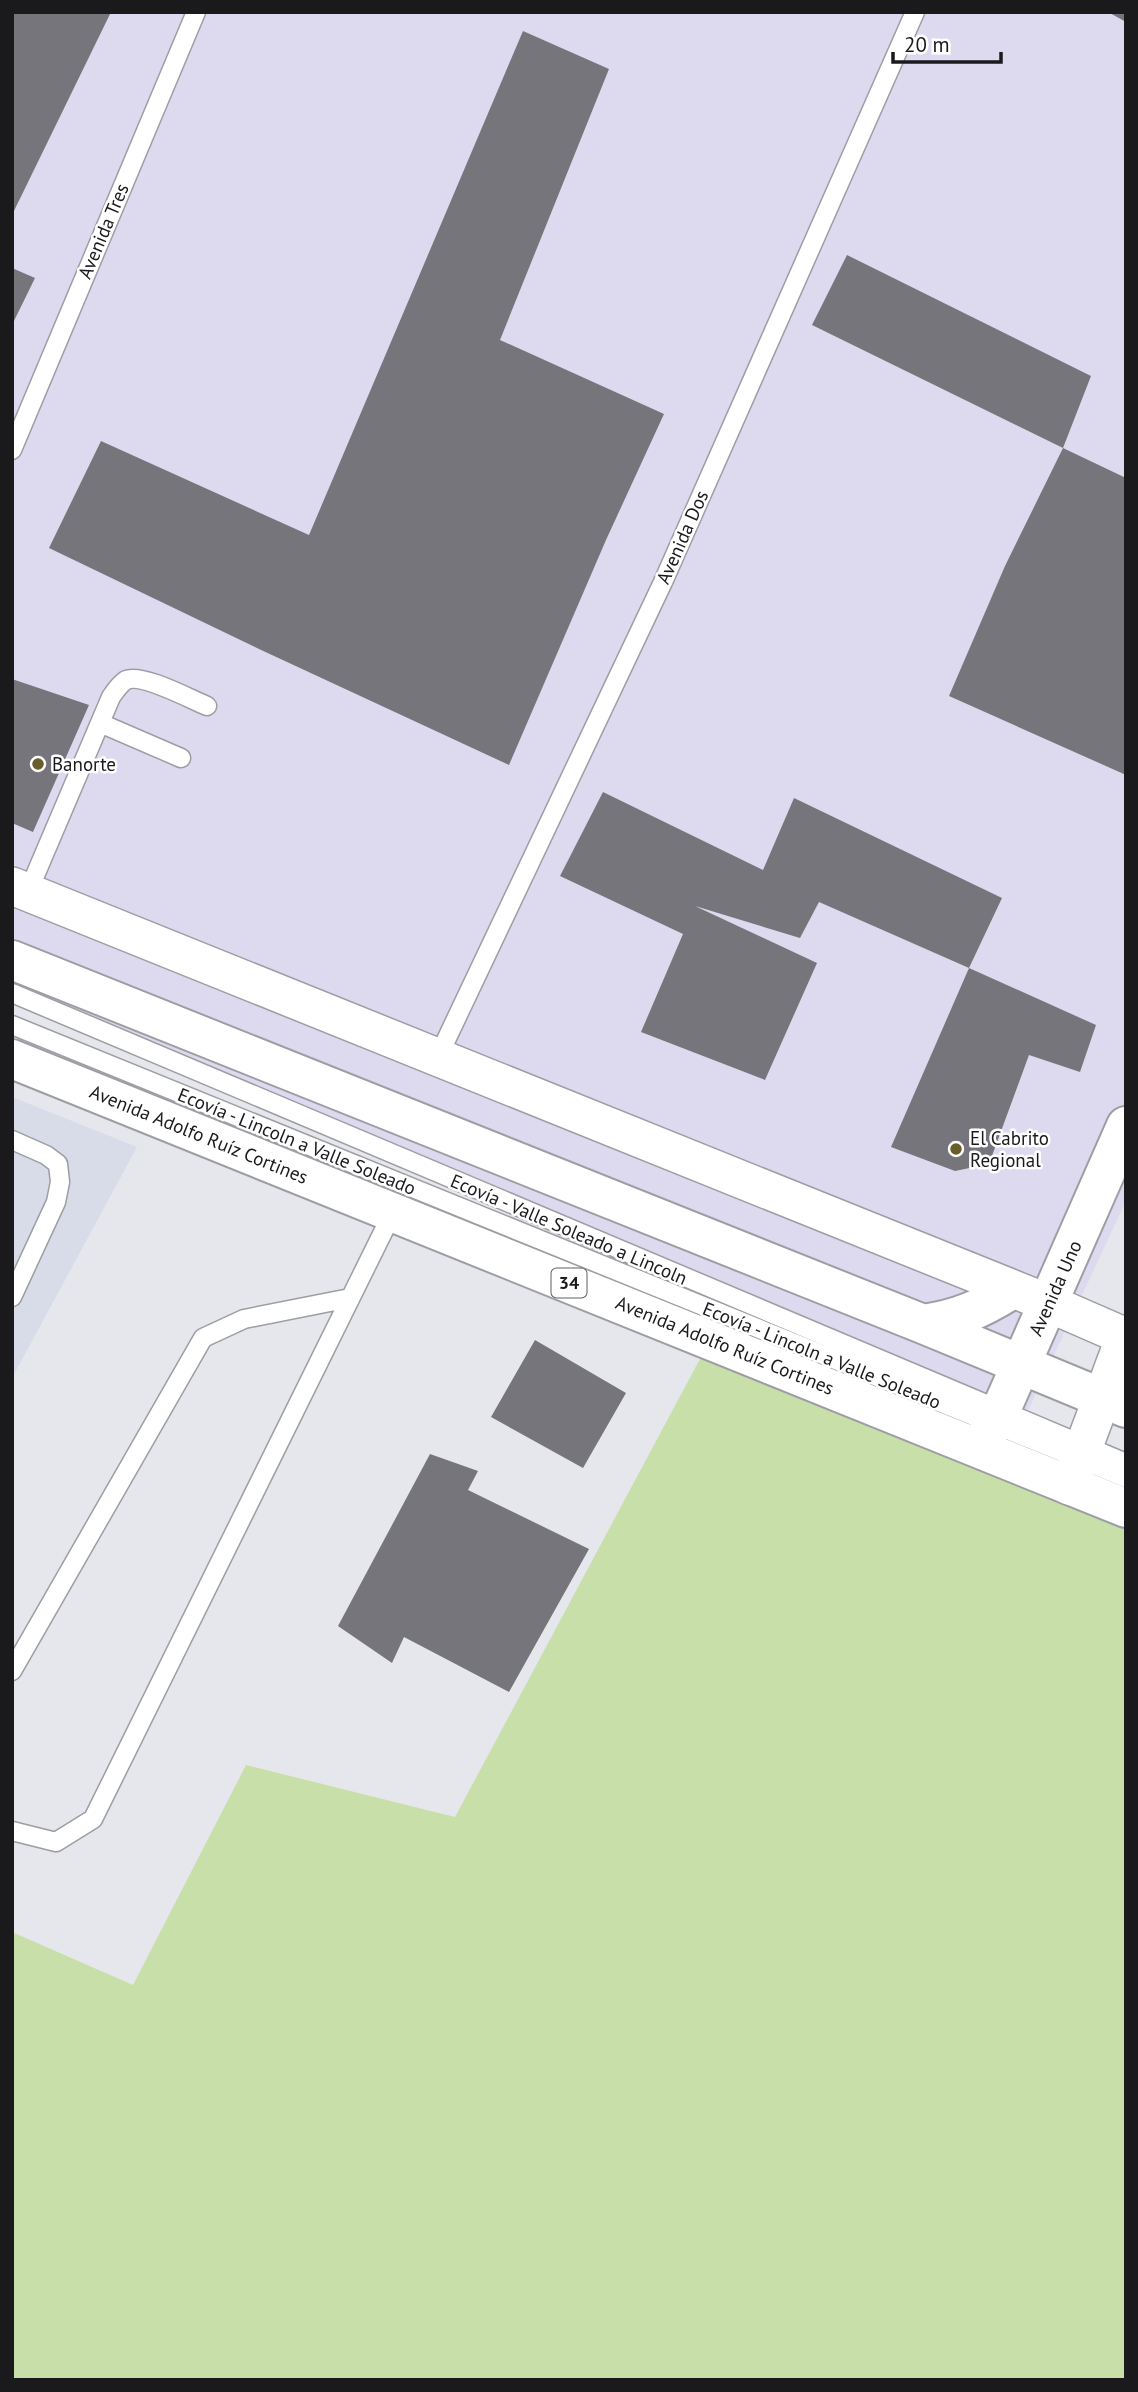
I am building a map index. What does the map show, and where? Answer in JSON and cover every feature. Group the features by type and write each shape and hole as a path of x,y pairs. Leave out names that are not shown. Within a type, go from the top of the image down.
{"main road":[{"path":"12,960 923,1324 1114,1404"},
{"name":"Avenida Adolfo Ruíz Cortines","path":"12,1059 393,1212 991,1428 1077,1464 1126,1508"},
{"name":"Avenida Uno","path":"991,1428 1126,1126"},
{"path":"923,1324 953,1320 975,1311 1011,1290"}],"street":[{"path":"20,889 1125,1336 1114,1404 1077,1464"}],"lane":[{"name":"Avenida Tres","path":"12,450 196,12"},
{"name":"Avenida Dos","path":"439,1057 663,582 915,12"},
{"path":"20,889 111,697 128,679 142,679 207,706"},
{"path":"100,723 181,758"},
{"name":"Ecovía - Valle Soleado a Lincoln","path":"12,993 991,1428"},
{"name":"Ecovía - Lincoln a Valle Soleado","path":"12,1025 991,1428"},
{"path":"12,1140 46,1155 58,1164 60,1182 56,1202 12,1297"},
{"path":"12,1831 56,1842 93,1819 393,1212"},
{"path":"12,1671 203,1338 244,1318 350,1298"},
{"path":"1077,1464 1126,1463"},
{"path":"1077,1464 1126,1478"}],"shaded area":[{"path":"12,12 1126,12 1126,1201 1026,1415 12,1003"},
{"path":"12,1097 137,1147 12,1378"}],"green space":[{"path":"701,1357 1126,1530 1126,2380 12,2380 12,1932 133,1985 246,1765 455,1817"}],"building":[{"path":"12,12 111,12 12,215"},
{"path":"1108,12 1126,12 1126,22"},
{"path":"523,31 609,69 500,340 664,414 606,540 509,765 49,548 101,441 309,535"},
{"path":"847,255 1091,376 1063,448 812,325"},
{"path":"12,268 35,278 12,325"},
{"path":"1063,448 1126,478 1126,775 949,696 1005,566"},
{"name":"Banorte","path":"12,679 89,705 33,832 12,823"},
{"path":"603,792 763,870 794,798 1002,898 969,968 819,902 800,938 695,906 817,963 765,1080 641,1032 683,934 560,876"},
{"path":"969,968 1096,1025 1080,1072 1029,1055 989,1164 955,1171 891,1147"},
{"path":"535,1340 626,1393 583,1468 491,1417"},
{"path":"430,1454 478,1471 468,1490 589,1549 509,1692 404,1637 392,1663 338,1626"}],"place":[{"name":"Banorte","path":"38,764"},
{"name":"El Cabrito Regional","path":"956,1149"}]}
